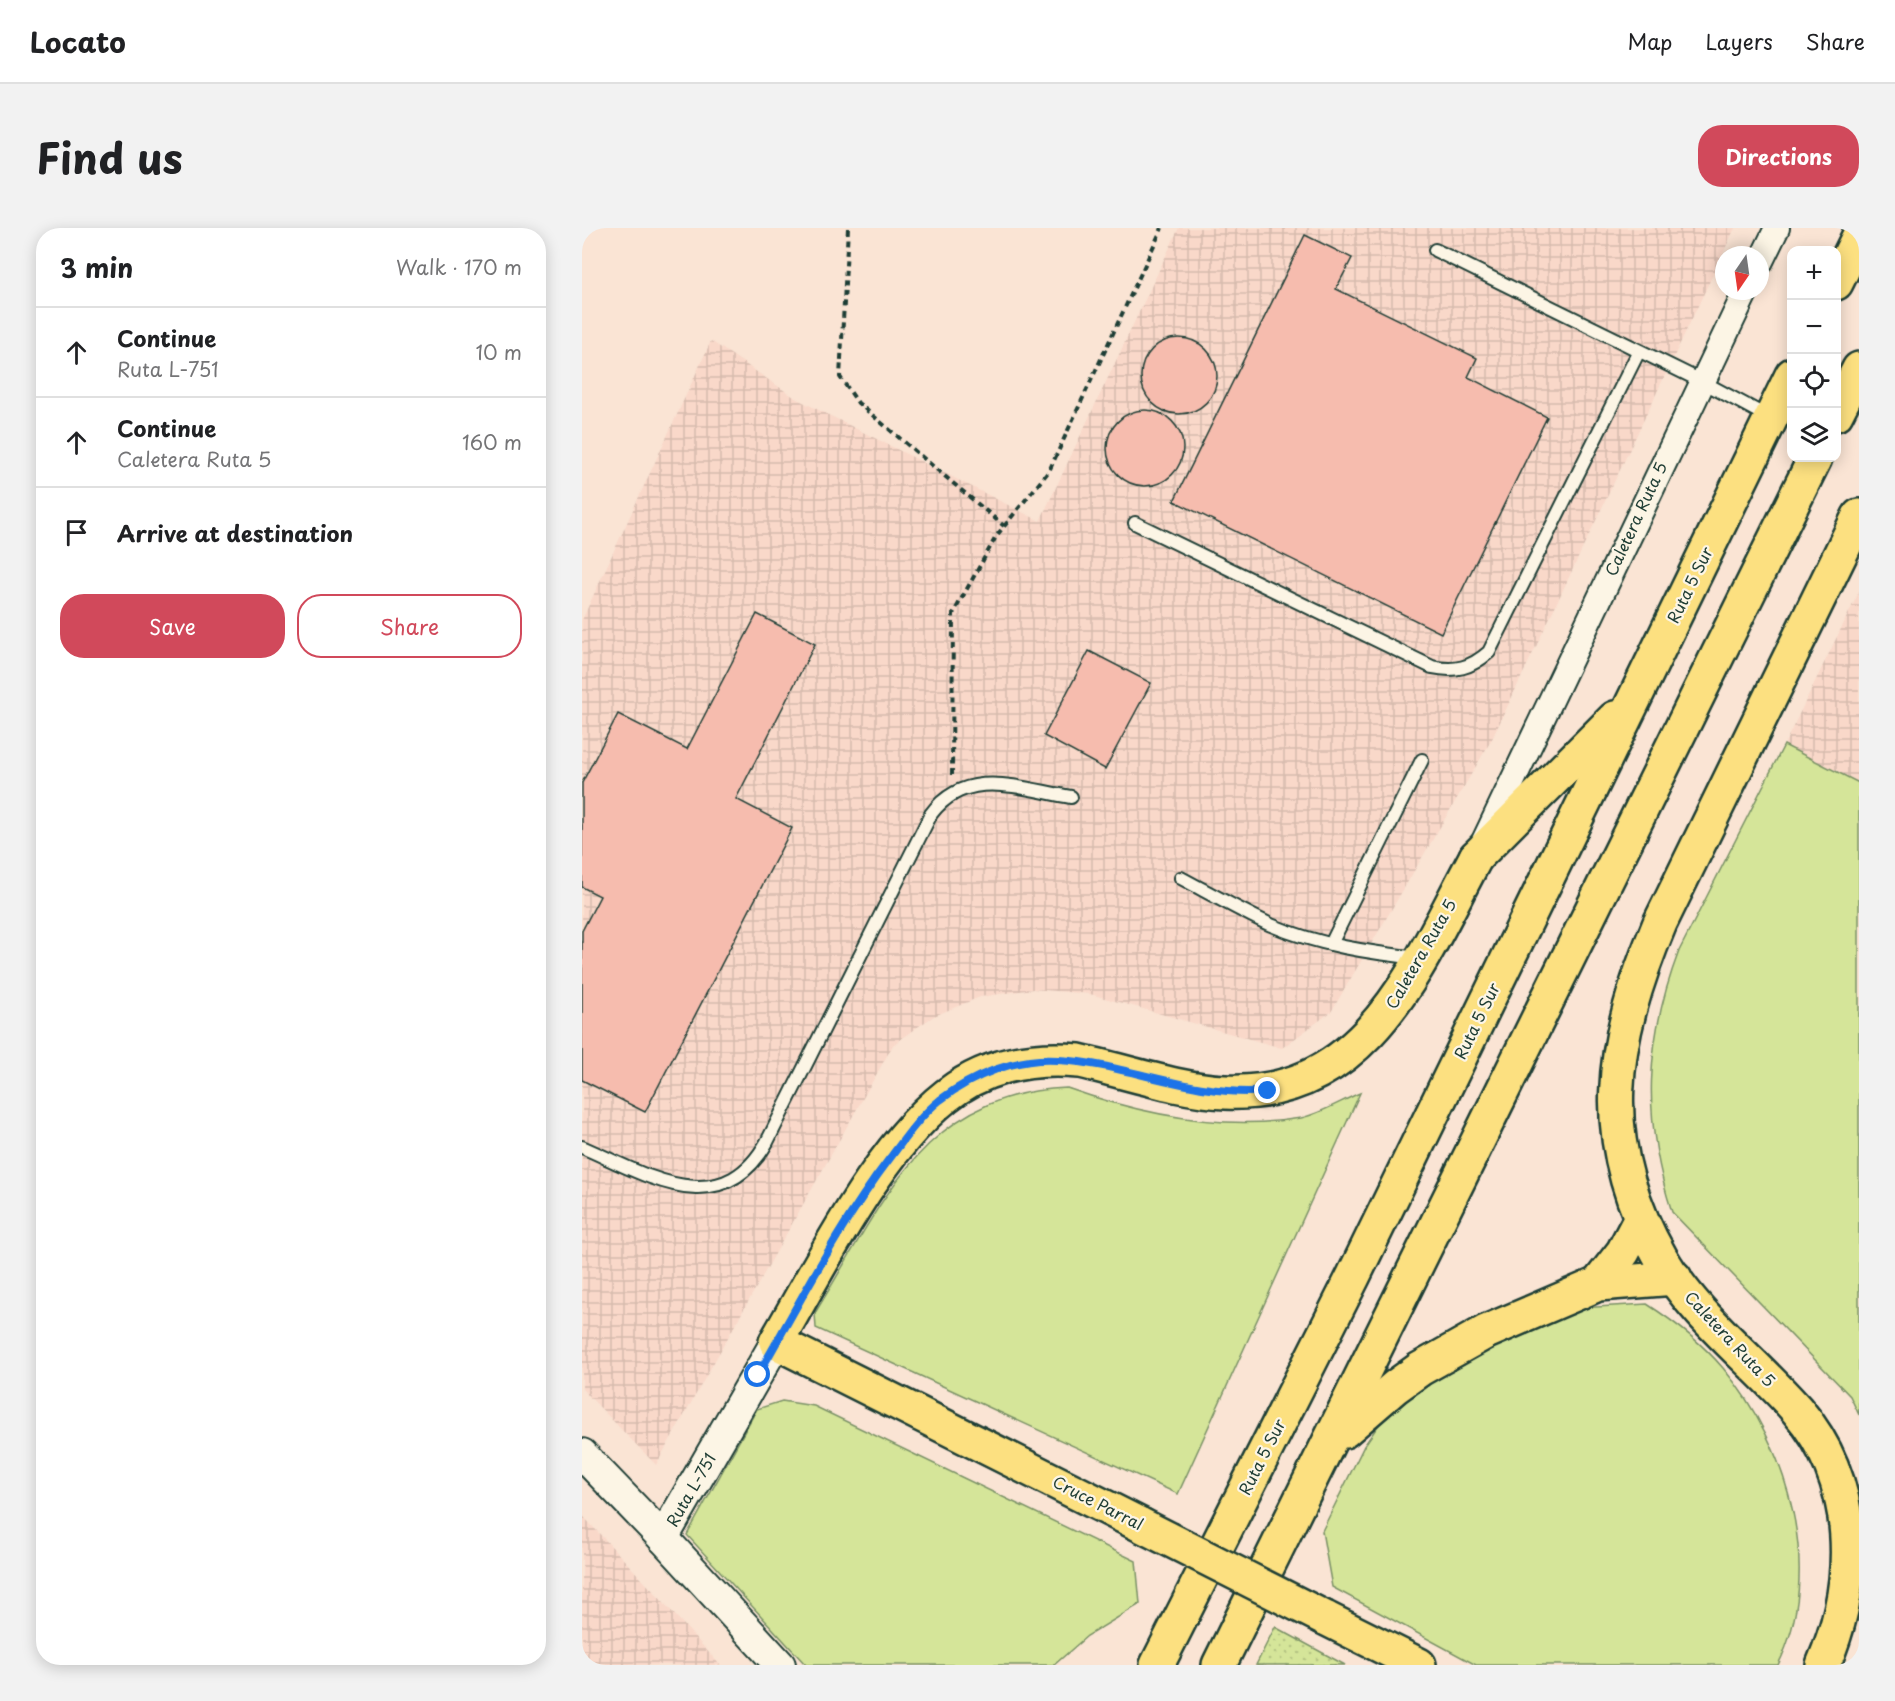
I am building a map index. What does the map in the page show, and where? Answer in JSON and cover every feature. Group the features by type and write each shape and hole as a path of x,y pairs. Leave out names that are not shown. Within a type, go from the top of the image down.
{"main road":[{"path":"1841,273 1859,236"},
{"path":"1839,408 1859,369"},
{"name":"Ruta 5 Sur","path":"1157,1665 1353,1276 1787,384"},
{"path":"1219,1665 1813,462"},
{"name":"Caletera Ruta 5","path":"1823,1665 1843,1617 1849,1581 1850,1534 1838,1481 1814,1432 1797,1411 1708,1319 1675,1278 1641,1218 1623,1156 1616,1087 1625,1020 1637,978 1660,923 1859,516"},
{"path":"1476,857 1634,700"},
{"name":"Caletera Ruta 5","path":"777,1342 839,1233 883,1167 921,1118 959,1087 1006,1066 1055,1059 1079,1061 1222,1092 1268,1091 1291,1085 1336,1063 1366,1039 1392,1005 1421,958 1476,857"},
{"path":"1598,1284 1623,1252 1641,1218"},
{"path":"1329,1445 1395,1387 1446,1352 1486,1332 1598,1284 1675,1278"},
{"name":"Cruce Parral","path":"777,1342 1419,1665"}],"street":[{"path":"1768,246 1777,228"},
{"name":"Caletera Ruta 5","path":"1476,857 1742,300"},
{"name":"Ruta L-751","path":"582,1454 663,1538 777,1342"},
{"path":"663,1538 780,1665"}],"lane":[{"path":"1435,250 1771,418"},
{"path":"1135,523 1432,667 1456,670 1467,667 1489,652 1639,351"},
{"path":"1331,944 1422,760"},
{"path":"582,1147 674,1186 691,1189 725,1182 750,1166 767,1142 931,814 952,792 982,783 1071,797"},
{"path":"1181,878 1272,925 1331,944 1374,953 1421,958"}],"path":[{"path":"848,228 840,377 858,403 1004,526"},
{"path":"952,792 952,614 1004,526 1049,471 1162,228"}],"shaded area":[{"path":"1179,228 1735,228 1726,246 1715,246 1715,270 1492,739 1331,1012 1282,1048 1090,994 1033,989 980,997 934,1016 913,1030 893,1045 656,1465 582,1389 582,620 711,341 797,399 1040,521"},
{"path":"1859,592 1859,783 1784,745"},
{"path":"582,1515 655,1593 720,1665 582,1665"}],"green space":[{"path":"1784,745 1859,783 1859,1415 1850,1396 1672,1212 1662,1178 1652,1113 1651,1081 1659,1017 1679,951"},
{"path":"1067,1088 1123,1105 1182,1118 1242,1122 1272,1122 1301,1118 1360,1093 1178,1494 816,1328 815,1313 862,1233 912,1162 942,1133 976,1110 1018,1095"},
{"path":"1647,1304 1687,1333 1723,1368 1746,1399 1766,1434 1781,1471 1792,1510 1798,1550 1798,1590 1792,1628 1778,1665 1476,1665 1332,1587 1322,1531 1364,1446 1384,1417 1428,1379 1579,1308"},
{"path":"782,1401 814,1406 1136,1561 1140,1604 1087,1636 1054,1665 806,1665 687,1535 757,1409"},
{"path":"1275,1627 1345,1665 1256,1665"}],"building":[{"path":"1305,235 1352,258 1336,289 1477,358 1468,377 1547,417 1441,633 1174,501"},
{"path":"1179,338 1193,341 1206,349 1214,362 1217,376 1214,390 1206,403 1193,411 1179,414 1165,411 1152,403 1144,390 1141,376 1144,362 1152,349 1165,341"},
{"path":"1145,410 1159,413 1172,421 1180,434 1183,448 1180,462 1172,475 1159,483 1145,486 1131,483 1118,475 1110,462 1107,448 1110,434 1118,421 1131,413"},
{"path":"757,614 815,644 736,799 792,828 645,1112 582,1080 582,931 600,896 582,887 582,783 618,714 687,749"},
{"path":"1089,651 1151,683 1105,769 1044,736"}],"route":[{"path":"758,1375 859,1201 921,1118 959,1087 1006,1066 1055,1059 1079,1061 1200,1089 1245,1093 1268,1091"}]}
